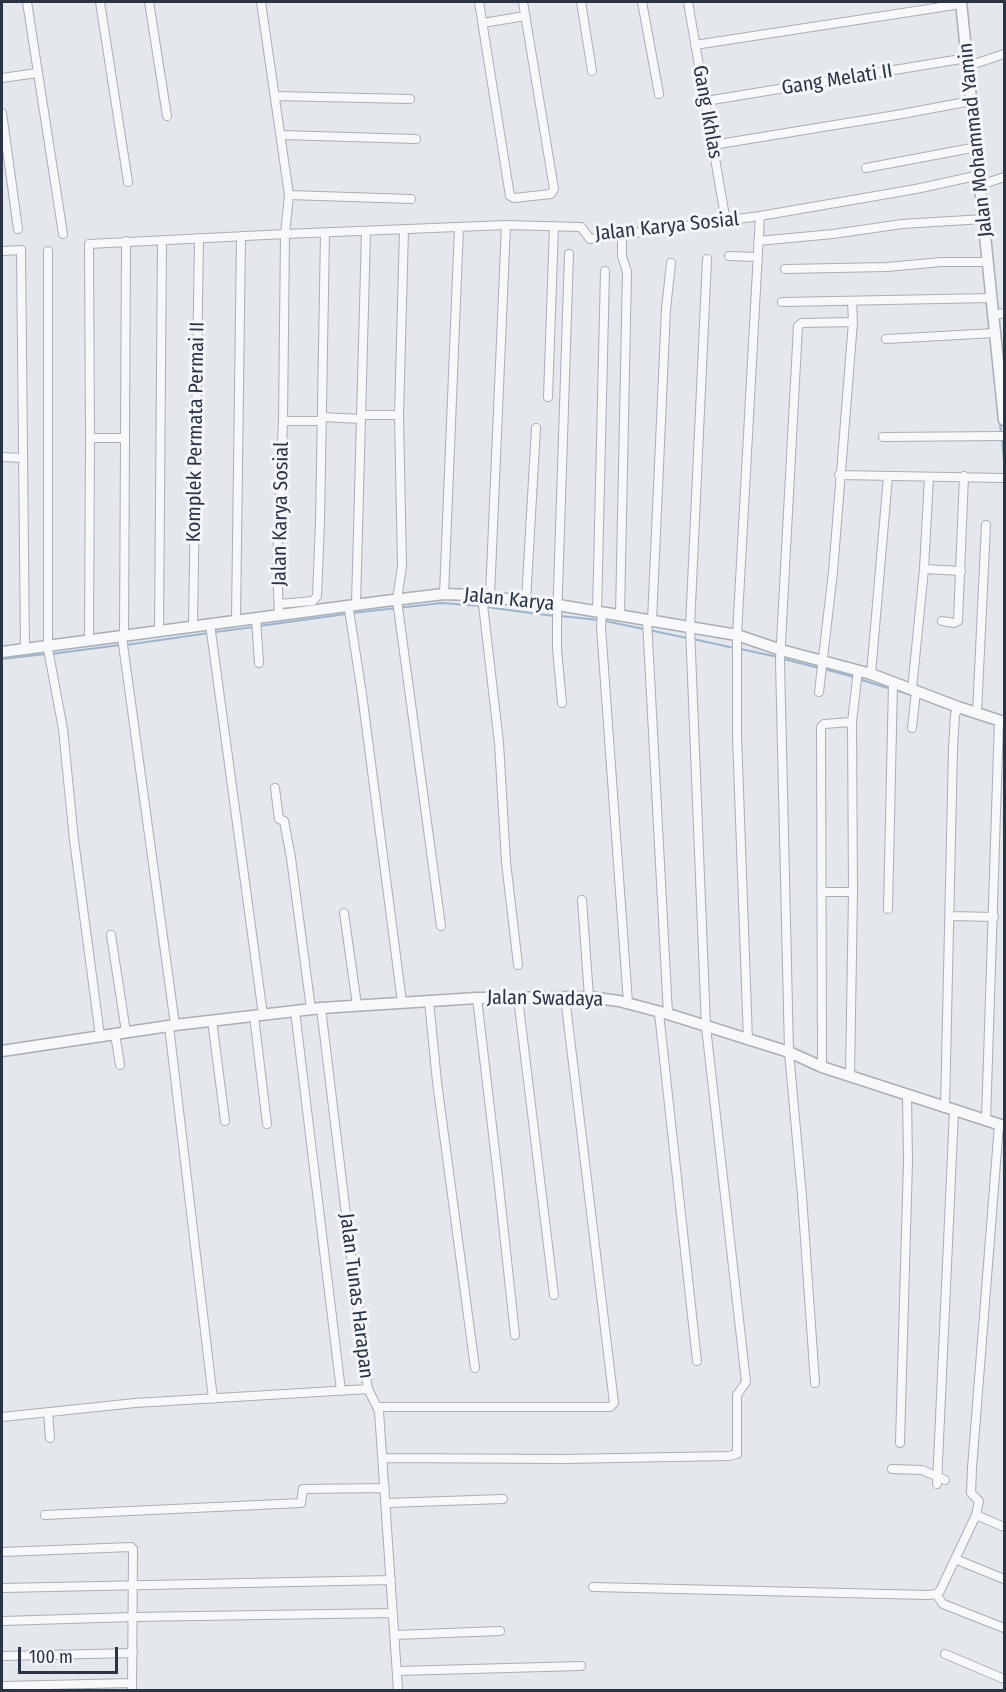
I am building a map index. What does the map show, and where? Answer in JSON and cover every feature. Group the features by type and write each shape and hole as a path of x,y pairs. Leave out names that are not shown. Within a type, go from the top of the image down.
{"street":[{"path":"27,2 63,234"},
{"path":"100,2 128,182"},
{"path":"149,2 167,116"},
{"name":"Jalan Karya Sosial","path":"261,2 289,195 285,234 283,421 277,565 279,609"},
{"path":"479,2 510,196 514,198 551,194 554,189 523,2"},
{"path":"581,2 592,71"},
{"path":"642,2 659,94"},
{"name":"Gang Ikhlas","path":"688,2 726,222"},
{"path":"695,45 961,3"},
{"name":"Jalan Mohammad Yamin","path":"961,3 984,219 985,263 992,298 999,314 995,333 1001,358 1005,420"},
{"path":"483,23 525,16"},
{"name":"Gang Melati II","path":"706,101 968,62 1005,54"},
{"path":"2,78 37,74"},
{"path":"275,96 410,99"},
{"path":"713,145 970,101"},
{"path":"2,113 18,229"},
{"path":"281,135 416,139"},
{"path":"866,168 977,147"},
{"name":"Jalan Karya Sosial","path":"285,234 506,225 582,227 590,239 726,222 1005,177"},
{"path":"289,195 411,199"},
{"path":"748,1040 738,747 737,638 760,216"},
{"path":"758,241 833,234 902,224 984,219"},
{"path":"506,225 485,613 499,743 506,862 519,965"},
{"path":"548,397 554,226"},
{"path":"444,594 459,228"},
{"path":"404,230 399,415 402,566 398,605 441,926"},
{"path":"366,232 361,417 351,609 402,1002"},
{"path":"279,609 313,601 317,596 325,233"},
{"path":"89,641 89,244 285,234"},
{"path":"620,615 627,272 622,256 622,235"},
{"path":"236,620 240,237"},
{"name":"Komplek Permata Permai II","path":"193,626 199,238"},
{"path":"126,241 123,638 172,1025 213,1399"},
{"path":"159,631 162,241"},
{"path":"2,251 21,250 25,650"},
{"path":"48,251 48,648 63,729 74,840 100,1036"},
{"path":"562,703 557,649 557,613 569,254"},
{"path":"729,256 757,257"},
{"path":"382,1458 564,1459 736,1455 737,1395 746,1382 706,1027 690,644 707,259"},
{"path":"785,269 887,267 941,262 985,263"},
{"path":"671,263 666,309 648,637 664,1014 697,1361"},
{"path":"605,271 600,614 628,1003"},
{"path":"782,303 992,298"},
{"path":"819,692 833,572 853,322 852,301"},
{"path":"815,1383 789,1052 781,655 798,326 802,323 853,322"},
{"path":"886,339 995,333"},
{"path":"283,421 399,415"},
{"path":"526,601 536,428"},
{"path":"883,437 1005,436"},
{"path":"90,438 125,438"},
{"path":"2,457 22,458"},
{"path":"839,476 1005,478"},
{"path":"871,674 888,476"},
{"path":"942,621 954,623 958,621 964,476"},
{"path":"912,728 929,477"},
{"path":"977,713 986,525"},
{"path":"924,569 961,571"},
{"name":"Jalan Karya","path":"2,652 123,638 193,626 210,630 236,620 256,622 279,609 351,609 398,605 444,594 526,601 557,613 620,615 690,631 737,638 781,655 821,666 857,675 871,674 893,687 914,690 957,711 977,713 1000,723"},
{"path":"256,622 259,663"},
{"path":"210,630 258,1016 267,1124"},
{"path":"850,1076 853,892 852,722 857,675"},
{"path":"888,909 893,687"},
{"path":"892,1469 922,1470 940,1480 950,1109 953,748 957,711"},
{"path":"822,1066 821,727 824,724 852,722"},
{"path":"986,1120 1000,723"},
{"name":"Jalan Tunas Harapan","path":"275,788 279,819 284,821 291,858 316,1008 368,1389 378,1407 387,1503 398,1690"},
{"path":"821,891 853,892"},
{"path":"582,900 588,997"},
{"path":"344,913 357,1005"},
{"path":"951,916 994,917"},
{"path":"111,935 121,1033 120,1065"},
{"path":"378,1407 610,1407 614,1403 565,997"},
{"name":"Jalan Swadaya","path":"2,1052 172,1025 316,1008 477,998 588,997 628,1003 789,1052 850,1076 1002,1125"},
{"path":"477,998 514,1335"},
{"path":"518,998 554,1295"},
{"path":"429,1001 437,1082 475,1368"},
{"path":"295,1011 341,1391"},
{"path":"212,1020 225,1121"},
{"path":"900,1443 908,1161 907,1095"},
{"path":"592,1587 936,1594 944,1585 976,1515 979,1501 971,1493 972,1468 1002,1125"},
{"path":"2,1417 135,1403 368,1389"},
{"path":"48,1412 50,1438"},
{"path":"45,1515 301,1503 303,1489 385,1488"},
{"path":"387,1503 503,1499"},
{"path":"976,1515 1005,1527"},
{"path":"2,1552 131,1547 133,1551 132,1687 2,1686"},
{"path":"955,1559 1005,1579"},
{"path":"2,1588 391,1580"},
{"path":"936,1594 943,1604 1005,1628"},
{"path":"2,1621 393,1613"},
{"path":"395,1635 500,1631"},
{"path":"2,1656 133,1653"},
{"path":"945,1654 1005,1679"},
{"path":"397,1671 581,1666"}],"waterway":[{"path":"1000,422 1001,434"},
{"path":"1002,440 1004,461"},
{"path":"352,613 442,603 480,606"},
{"path":"486,607 554,616"},
{"path":"259,626 346,614"},
{"path":"560,616 599,620"},
{"path":"605,621 687,638"},
{"path":"215,632 254,627"},
{"path":"126,645 209,633"},
{"path":"693,639 734,648"},
{"path":"51,654 120,645"},
{"path":"740,649 778,657"},
{"path":"2,659 46,654"},
{"path":"784,659 819,668"},
{"path":"824,669 854,677"},
{"path":"859,679 891,689"},
{"path":"896,690 914,696"}]}
